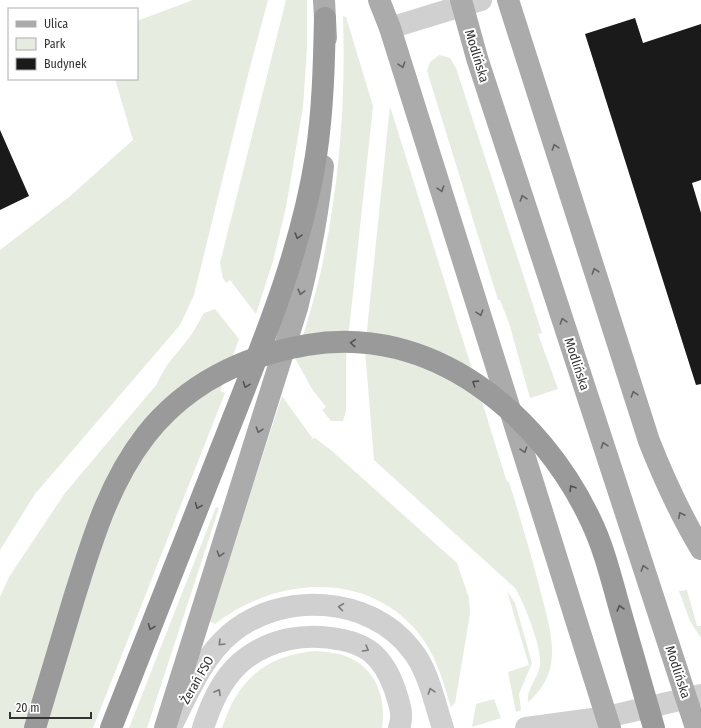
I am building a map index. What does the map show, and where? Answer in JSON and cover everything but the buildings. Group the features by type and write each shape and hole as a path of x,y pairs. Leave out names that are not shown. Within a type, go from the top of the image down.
{"highway":[{"path":"111,728 264,340 293,255 304,217 316,156 324,75 324,9"},
{"path":"35,728 98,525 115,483 146,435 179,401 221,372 246,361 278,350 314,344 344,342 378,345 407,352 460,374 486,390 515,414 543,445 579,498 602,548 654,728"}],"main road":[{"path":"379,0 390,28 602,724"},
{"path":"508,0 649,441 665,482 683,519 701,549"},
{"name":"Modlińska","path":"469,2 479,64 694,696 696,728"},
{"path":"165,728 295,315 306,275 318,212 326,140 328,91 324,9"}],"street":[{"path":"390,28 469,2"},
{"name":"Żerań FSO","path":"170,728 195,680 212,653 231,633 253,619 274,611 295,607 324,605 346,608 369,615 401,637 412,650 424,670 443,728"},
{"name":"Żerań FSO","path":"203,728 216,694 226,679 240,663 256,650 279,641 304,636 327,636 354,643 370,651 385,666 393,684 401,708 399,728"},
{"path":"526,728 602,724 694,696"}],"green space":[{"path":"193,0 268,0 194,295 180,325 35,494 0,550 0,250 69,197 133,140 115,80 138,80 138,21"},
{"path":"286,0 307,0 307,49 303,107 286,207 273,261 256,314 230,280 226,283 223,278 220,263"},
{"path":"343,16 346,17 373,106 346,358 346,411 343,421 331,421 322,410 326,407 312,389 296,360 320,275 332,211 340,146 342,114 344,49"},
{"path":"439,55 450,58 456,68 542,333 538,334 558,389 530,398 509,323 500,300 498,300 427,71 430,62"},
{"path":"390,106 507,482 509,482 548,622 552,647 550,670 543,685 528,702 529,692 539,669 540,657 532,625 515,588 374,460 365,350"},
{"path":"215,309 239,339 220,391 225,393 93,728 0,728 0,597 9,577 65,493 157,384 160,377 191,335 204,313"},
{"path":"282,396 313,439 315,438 332,451 457,563 469,598 470,614 455,703 451,707 437,666 425,642 405,619 381,602 354,591 326,587 297,589 268,596 240,607 215,624 209,621"},
{"path":"216,507 219,508 147,728 129,728"},
{"path":"687,590 697,626 701,626 701,638 690,621 679,591"},
{"path":"507,591 515,603 532,663 519,694 521,710 516,712 508,672 529,665"},
{"path":"316,651 343,655 352,659 368,671 374,679 381,698 383,708 382,728 222,728 228,711 236,697 245,684 256,673 282,658"},
{"path":"494,699 501,718 472,727 476,704"}]}
